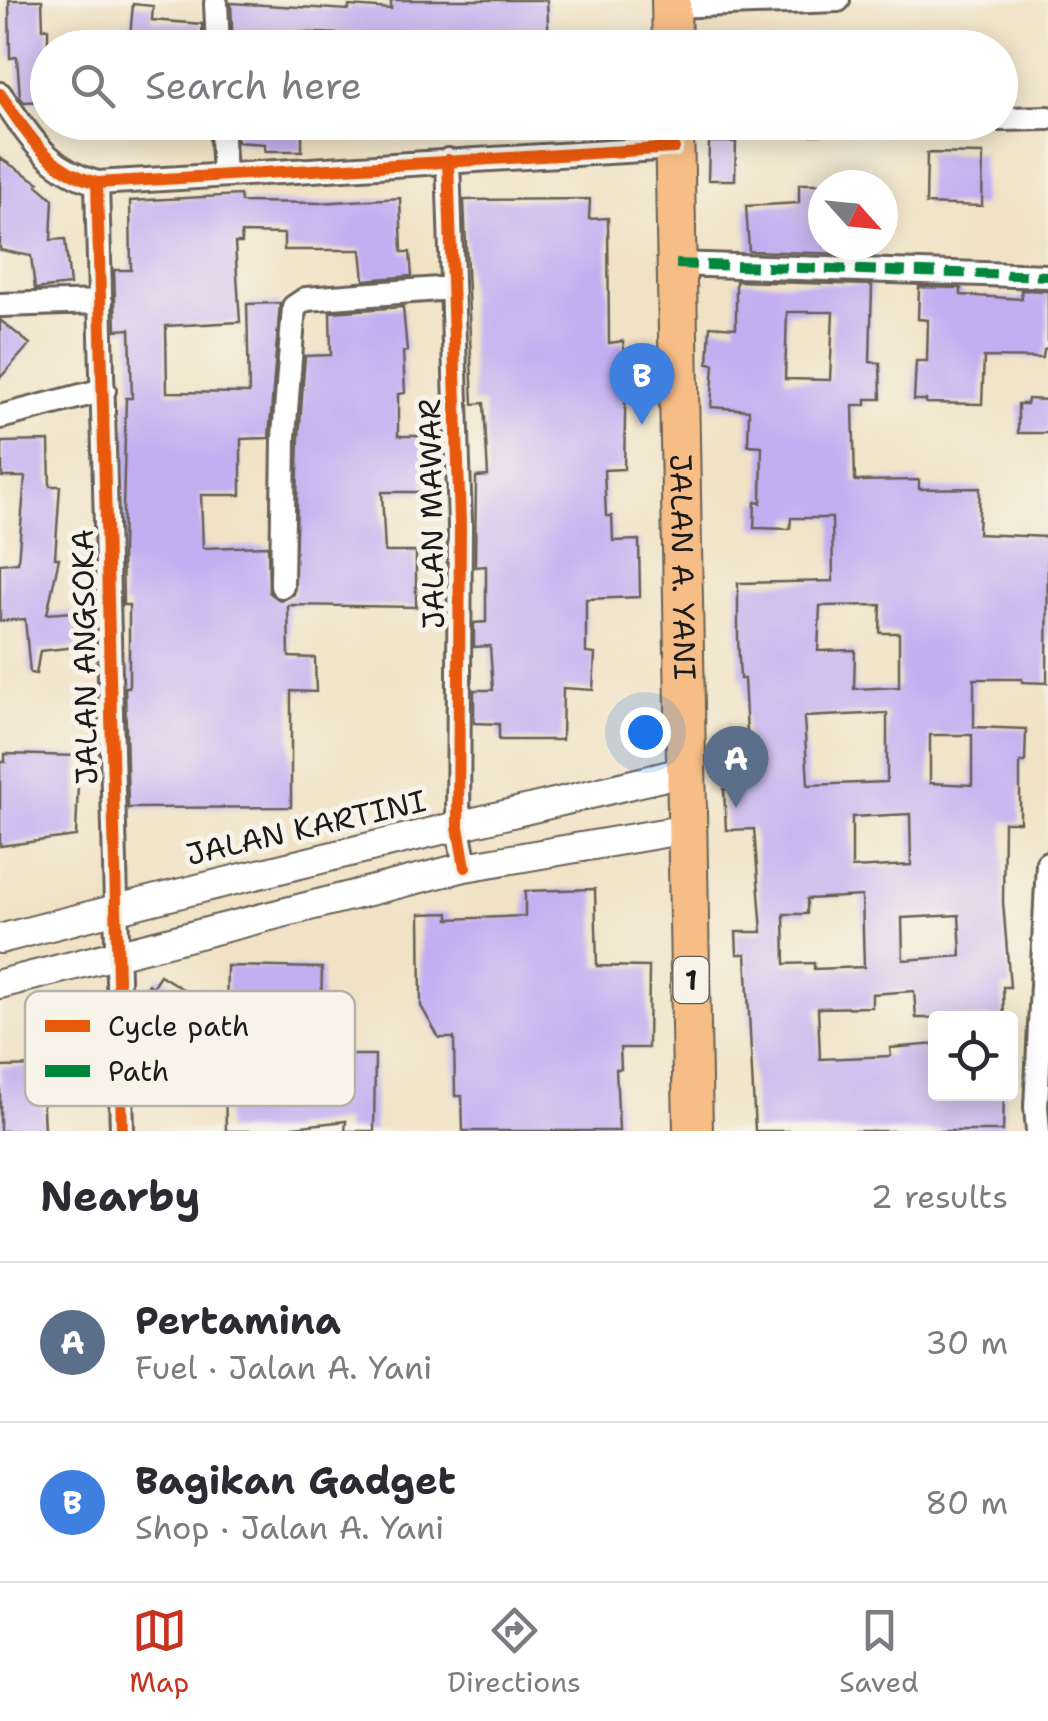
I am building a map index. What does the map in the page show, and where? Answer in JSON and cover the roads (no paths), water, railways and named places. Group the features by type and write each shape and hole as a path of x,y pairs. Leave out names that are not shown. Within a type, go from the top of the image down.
{"highway":[{"path":"671,3 672,30"},
{"name":"JALAN A. YANI","path":"674,140 694,1131"}],"street":[{"path":"671,3 838,0"},
{"path":"216,3 217,30"},
{"path":"0,94 30,135"},
{"path":"1018,119 1048,118"},
{"path":"34,140 50,162 74,176 97,182 448,160 609,140"},
{"path":"222,140 224,175"},
{"name":"JALAN MAWAR","path":"448,160 460,524 458,827 464,867"},
{"name":"JALAN ANGSOKA","path":"97,182 120,991"},
{"path":"676,264 1048,276"},
{"path":"282,586 284,438 294,306 306,300 452,288"},
{"path":"0,305 101,302"},
{"path":"0,417 104,390"},
{"name":"JALAN KARTINI","path":"0,939 306,860 686,771"},
{"path":"0,984 464,867 687,829"},
{"path":"1041,1115 1048,863"},
{"name":"JALAN ANGSOKA","path":"122,1106 122,1131"}],"place":[{"name":"Bagikan Gadget","path":"642,425"},
{"name":"Pertamina","path":"736,808"}]}
